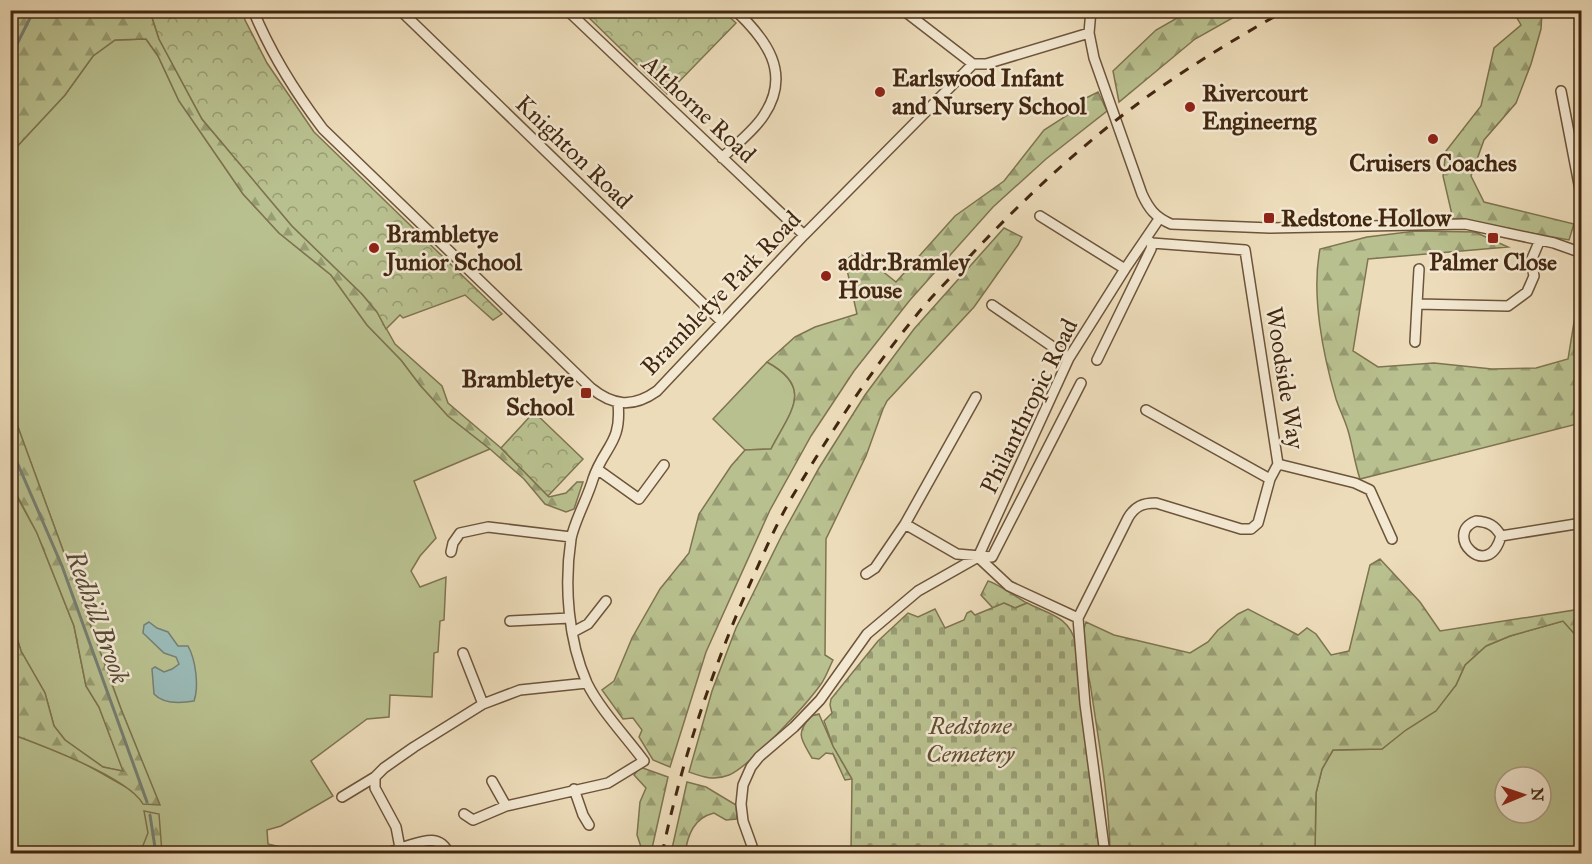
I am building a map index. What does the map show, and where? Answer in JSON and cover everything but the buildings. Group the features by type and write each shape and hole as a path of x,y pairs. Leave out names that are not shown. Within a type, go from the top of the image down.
{"street":[{"path":"253,10 272,53 323,129 591,388 603,398 618,403 618,432 597,469 572,537 569,578 570,618 576,648 588,683 644,761 608,783 506,806 473,820 464,814"},
{"name":"Knighton Road","path":"400,10 722,322"},
{"name":"Althorne Road","path":"567,10 804,235"},
{"path":"722,158 764,116 772,99 776,75 770,50 754,28 735,10"},
{"path":"903,10 973,64 986,64 1089,33"},
{"path":"1091,10 1089,33 1100,80 1142,194 1150,210 1159,219 1171,224 1261,228 1465,224 1539,242 1554,243 1581,253"},
{"name":"Brambletye Park Road","path":"618,403 635,402 657,391 804,235 973,64"},
{"path":"1561,91 1581,201"},
{"path":"1040,216 1125,268"},
{"name":"Philanthropic Road","path":"978,557 1069,358 1125,268 1149,241 1159,219"},
{"path":"1097,360 1151,249 1149,241"},
{"name":"Woodside Way","path":"1149,241 1245,250 1278,464 1355,483 1370,490 1392,539"},
{"path":"1417,304 1508,306 1527,292 1534,276 1531,261 1539,242"},
{"path":"1415,342 1419,269"},
{"path":"992,305 1069,358"},
{"path":"904,524 957,554 992,556 1081,383"},
{"path":"866,574 875,568 904,524 976,397"},
{"path":"1146,410 1270,479"},
{"path":"1105,854 1085,704 1078,618 1135,508 1145,503 1156,503 1240,529 1251,529 1258,523 1261,516 1270,479 1278,464"},
{"path":"597,469 639,499 663,465"},
{"path":"1501,536 1581,523"},
{"path":"451,552 453,543 460,533 488,527 572,537"},
{"path":"978,557 1010,586 1078,618"},
{"path":"752,854 741,804 746,776 759,757 794,727 820,700 867,634 918,591 978,557"},
{"path":"573,632 588,624 606,601"},
{"path":"510,621 570,618"},
{"path":"463,653 483,704"},
{"path":"342,797 375,777 414,747 483,704 520,690 588,683"},
{"path":"375,777 375,788 396,827 400,848"},
{"path":"492,781 506,806"},
{"path":"574,789 589,825"},
{"path":"386,854 430,840 438,840 445,845 449,854"}],"green space":[{"path":"1191,10 1245,11 1195,39 1119,102 1113,71 1156,30"},
{"path":"11,11 150,11 159,39 202,119 292,226 362,294 377,312 395,344 442,386 448,403 501,448 549,497 566,493 577,482 583,482 574,509 566,512 545,504 524,479 448,416 401,360 367,325 331,275 279,233 243,194 179,101 158,56 146,39 115,40 93,56 65,95 11,153"},
{"name":"Brambletye Junior School","path":"150,11 243,11 245,20 267,63 314,132 502,314 493,320 465,295 403,318 400,315 386,329 377,312 362,294 292,226 202,119 159,39"},
{"path":"582,11 723,11 736,23 667,94"},
{"path":"1513,11 1542,11 1541,29 1516,103 1484,140 1471,176 1484,202 1574,224 1569,240 1453,219 1443,176 1446,151 1481,106 1494,48 1521,25"},
{"path":"146,39 158,56 179,101 243,194 279,233 331,275 367,325 401,360 448,416 490,449 414,481 436,538 420,556 411,571 420,587 446,577 444,620 440,621 438,652 434,653 432,697 390,695 389,717 367,719 311,761 333,796 281,826 267,830 268,844 285,848 286,853 11,853 11,734 68,755 159,804 121,709 11,408 11,153 65,95 93,56 115,40"},
{"path":"1098,92 1107,111 1046,159 993,207 910,300 854,371 811,436 770,510 706,652 670,767 653,760 639,737 642,730 633,718 623,719 602,690 614,681 632,638 660,589 689,553 699,514 731,466 745,450 771,449 791,412 794,391 791,381 767,362 795,337 815,327 857,314 845,261 857,251 896,282 955,216 1004,181 1044,130 1077,109 1076,103"},
{"path":"1004,228 1022,237 1018,245 974,307 887,401 866,456 826,539 825,655 833,660 823,681 804,706 738,770 718,778 704,777 689,772 712,691 736,628 782,535 819,468 865,395 914,329"},
{"path":"1416,231 1475,232 1508,247 1368,259 1353,351 1378,367 1434,363 1492,369 1536,368 1568,359 1575,316 1575,258 1582,261 1581,423 1360,479 1348,430 1331,382 1323,344 1317,286 1320,249 1367,237"},
{"path":"767,362 791,381 794,401 791,412 771,449 745,450 713,419"},
{"path":"11,408 121,709 160,805 143,804 120,783 103,773 11,734 11,619 21,651 45,693 54,726 65,740 103,767 123,771 99,707 86,686 74,626 37,533 11,484"},
{"path":"534,412 583,459 548,496 501,448"},
{"path":"10,484 37,533 74,626 86,686 99,707 124,772 103,767 65,740 54,726 45,693 21,651 11,619"},
{"path":"1380,559 1420,602 1440,631 1581,609 1581,641 1563,621 1510,636 1486,646 1465,665 1456,685 1436,711 1382,749 1333,750 1322,769 1316,793 1315,853 1110,853 1103,771 1083,647 1086,622 1114,635 1190,653 1208,642 1218,630 1248,609 1298,635 1307,628 1316,634 1331,655 1349,651 1370,565"},
{"path":"988,581 1027,603 1015,608 1004,603 993,608 981,595"},
{"name":"Redstone Cemetery","path":"1004,603 1015,608 1027,603 1057,617 1073,634 1076,643 1100,853 851,853 852,779 833,746 824,721 832,713 831,699 878,641 908,613 918,617 935,609 945,628 964,620 967,613 971,611 975,615"},
{"path":"1563,621 1581,641 1581,853 1552,851 1551,854 1315,854 1316,793 1322,769 1333,750 1382,749 1456,685 1465,665 1486,646 1510,636"},
{"path":"819,714 833,746 852,779 845,780 833,754 826,753 819,759 812,758 805,746 801,737 803,727 811,716"},
{"path":"640,767 668,777 651,853 643,853 637,835 640,802 646,788 634,775"},
{"path":"687,782 706,787 736,805 737,819 726,820 714,813 707,815 693,828 685,853 671,853"},
{"path":"144,811 159,814 162,853 140,853 148,833"}],"water":[{"path":"149,622 168,632 178,646 188,646 196,674 194,701 167,701 154,694 152,669 155,667 164,672 179,664 176,657 164,653 143,633 144,625"}],"waterway":[{"name":"Redhill Brook","path":"10,58 34,10"},
{"name":"Redhill Brook","path":"10,446 62,566 147,802"},
{"name":"Redhill Brook","path":"150,815 156,854"}],"railway":[{"path":"662,854 697,722 745,595 773,533 792,497 835,428 898,338 975,250 1066,162 1125,113 1169,81 1286,10"}],"place":[{"name":"Earlswood Infant and Nursery School","path":"880,92"},
{"name":"Rivercourt Engineerng","path":"1190,107"},
{"name":"Cruisers Coaches","path":"1433,139"},
{"name":"Redstone Hollow","path":"1269,218"},
{"name":"Palmer Close","path":"1493,238"},
{"name":"Brambletye Junior School","path":"374,248"},
{"name":"addr:Bramley House","path":"826,276"},
{"name":"Brambletye School","path":"586,393"}]}
